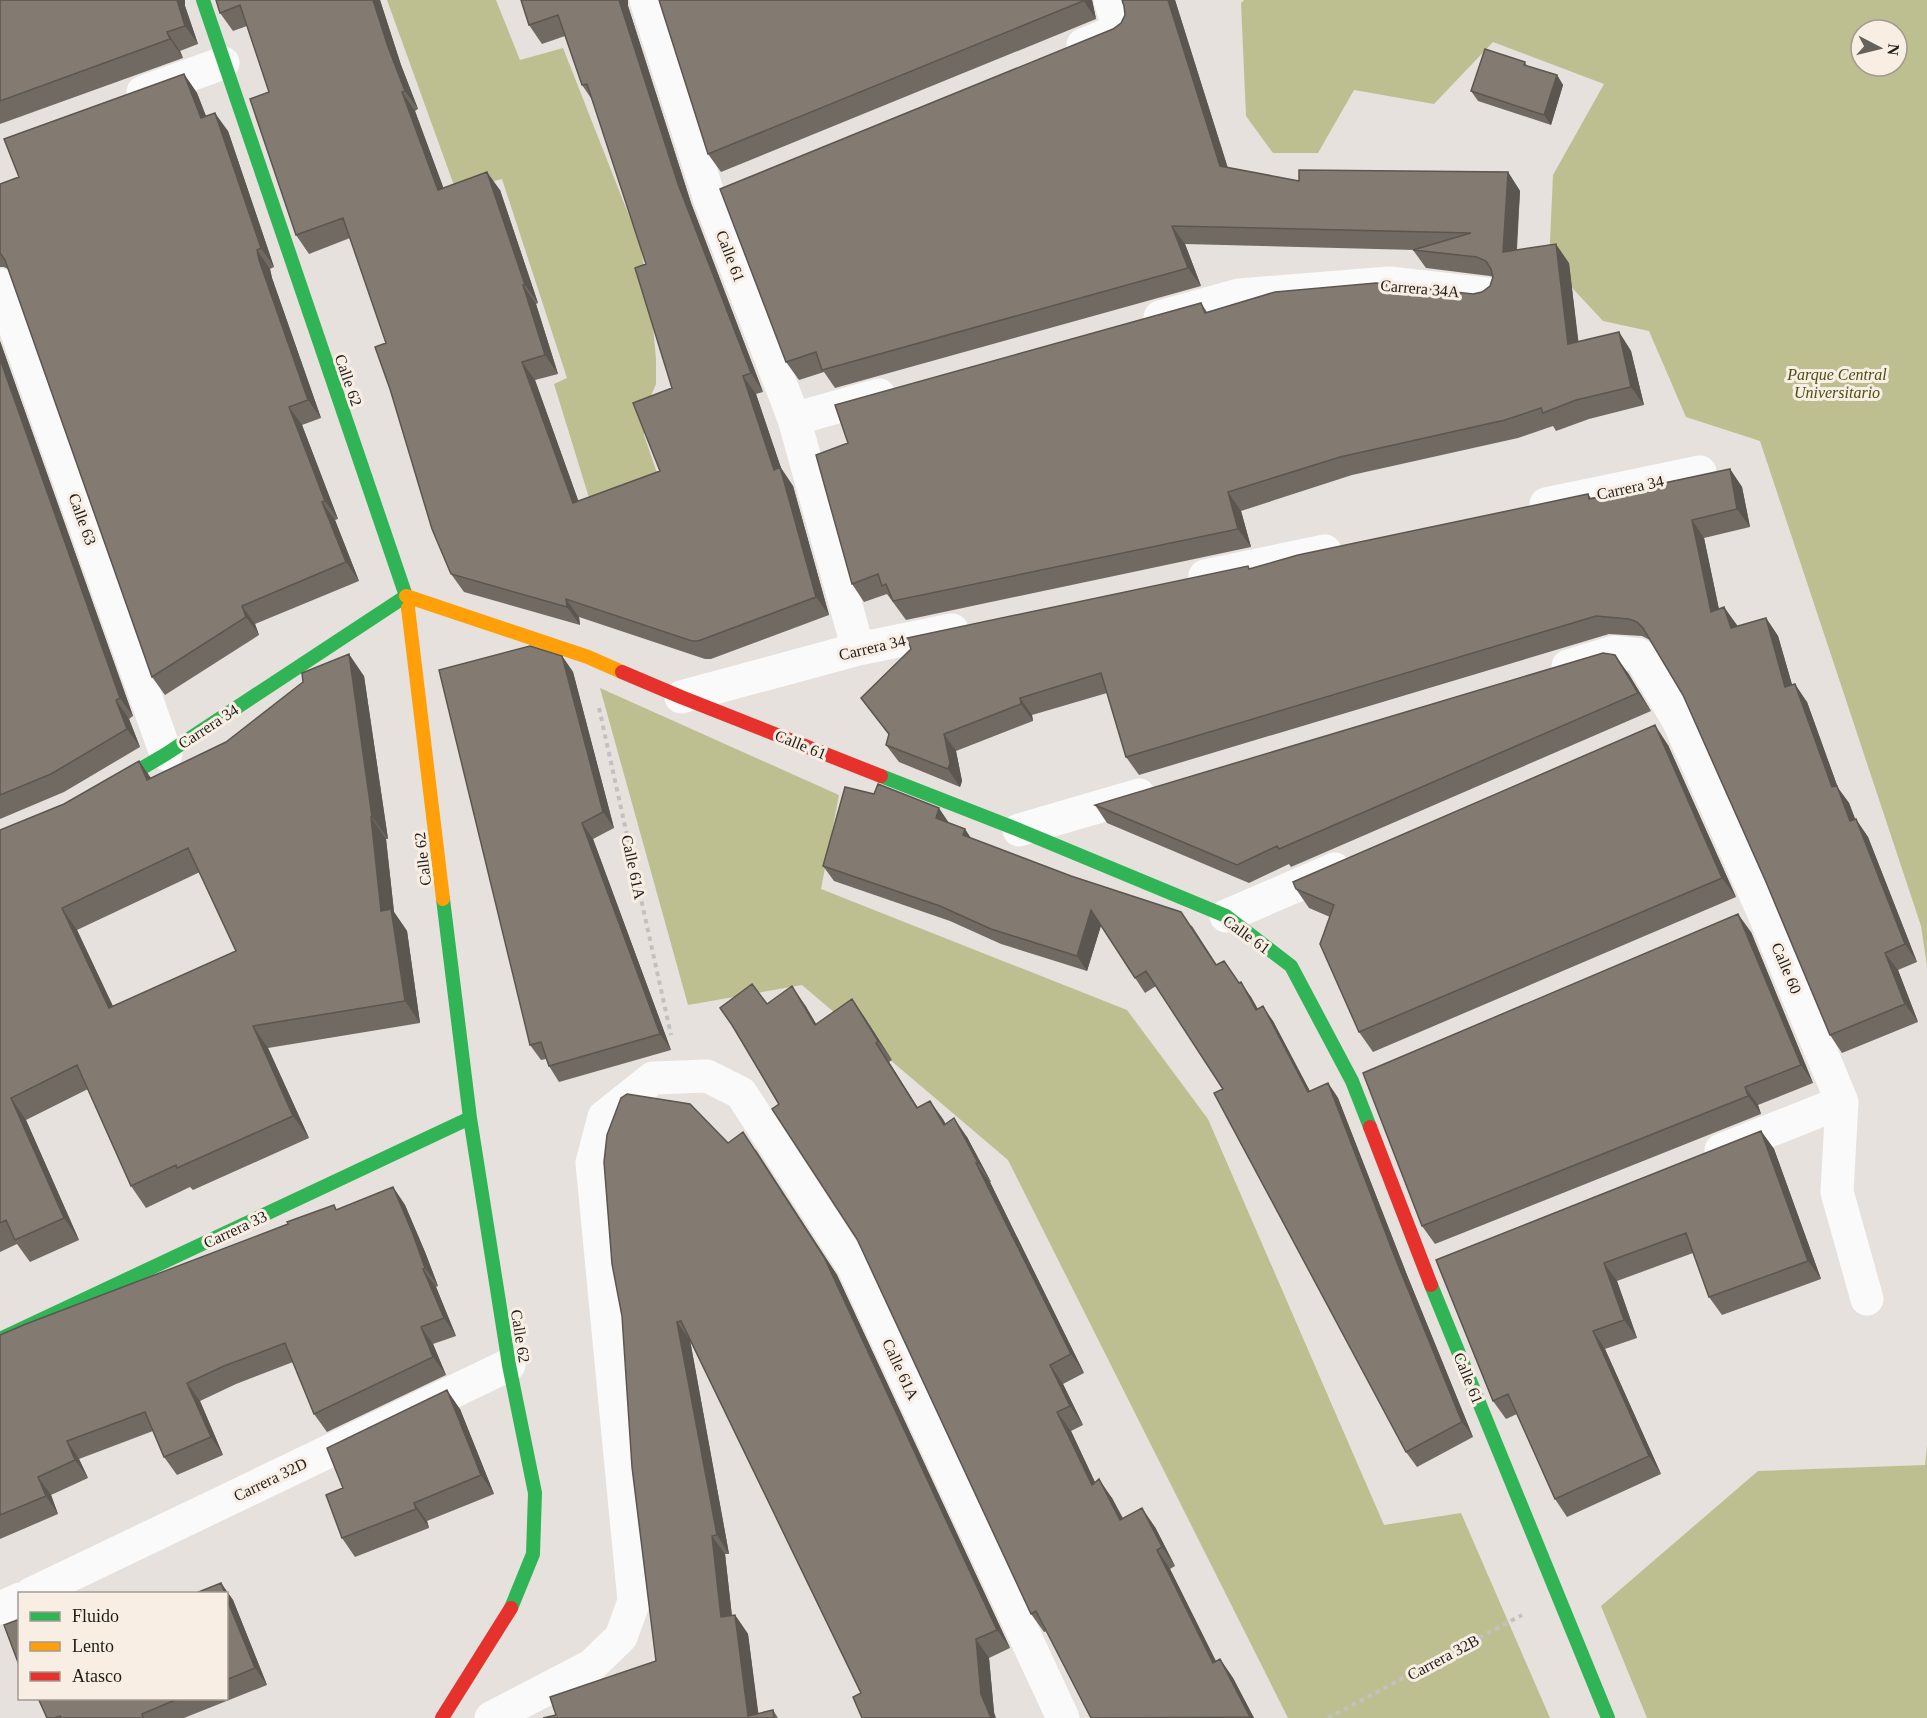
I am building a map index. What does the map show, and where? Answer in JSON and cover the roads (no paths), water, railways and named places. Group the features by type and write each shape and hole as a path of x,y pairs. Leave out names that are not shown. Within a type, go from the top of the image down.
{"street":[{"name":"Calle 62","path":"203,0 406,596 470,1118 509,1365 535,1493 534,1554 513,1605 442,1718"},
{"name":"Calle 61","path":"646,0 720,193 794,418 858,650"},
{"path":"1052,57 1114,15"},
{"path":"111,104 223,63"},
{"name":"Carrera 34A","path":"1136,324 1239,295 1389,283 1487,294"},
{"name":"Calle 63","path":"0,285 166,754"},
{"path":"794,418 908,387"},
{"name":"Carrera 34","path":"1513,512 1700,472"},
{"path":"1174,583 1349,546"},
{"name":"Calle 61","path":"406,596 588,657 681,697 1019,830 1226,916 1291,966 1352,1082 1435,1264 1557,1596 1608,1718"},
{"name":"Carrera 34","path":"91,798 166,754 406,596"},
{"name":"Carrera 34","path":"681,697 858,650 975,625"},
{"name":"Calle 60","path":"1546,673 1614,652 1639,656 1678,720 1761,907 1842,1102 1837,1191 1867,1299"},
{"path":"1646,734 1678,720"},
{"path":"1019,830 1168,786"},
{"path":"1226,916 1366,855"},
{"path":"1729,921 1761,907"},
{"path":"1352,1082 1384,1068"},
{"name":"Calle 61A","path":"491,1718 591,1666 621,1636 634,1601 592,1163 604,1117 653,1078 707,1076 741,1093 853,1266 1063,1718"},
{"path":"1688,1163 1842,1102"},
{"name":"Carrera 33","path":"0,1339 470,1118"},
{"name":"Carrera 32D","path":"33,1592 509,1365"},
{"path":"0,1608 18,1600"}],"park label":[{"name":"Parque Central Universitario","path":"1837,383"}]}
